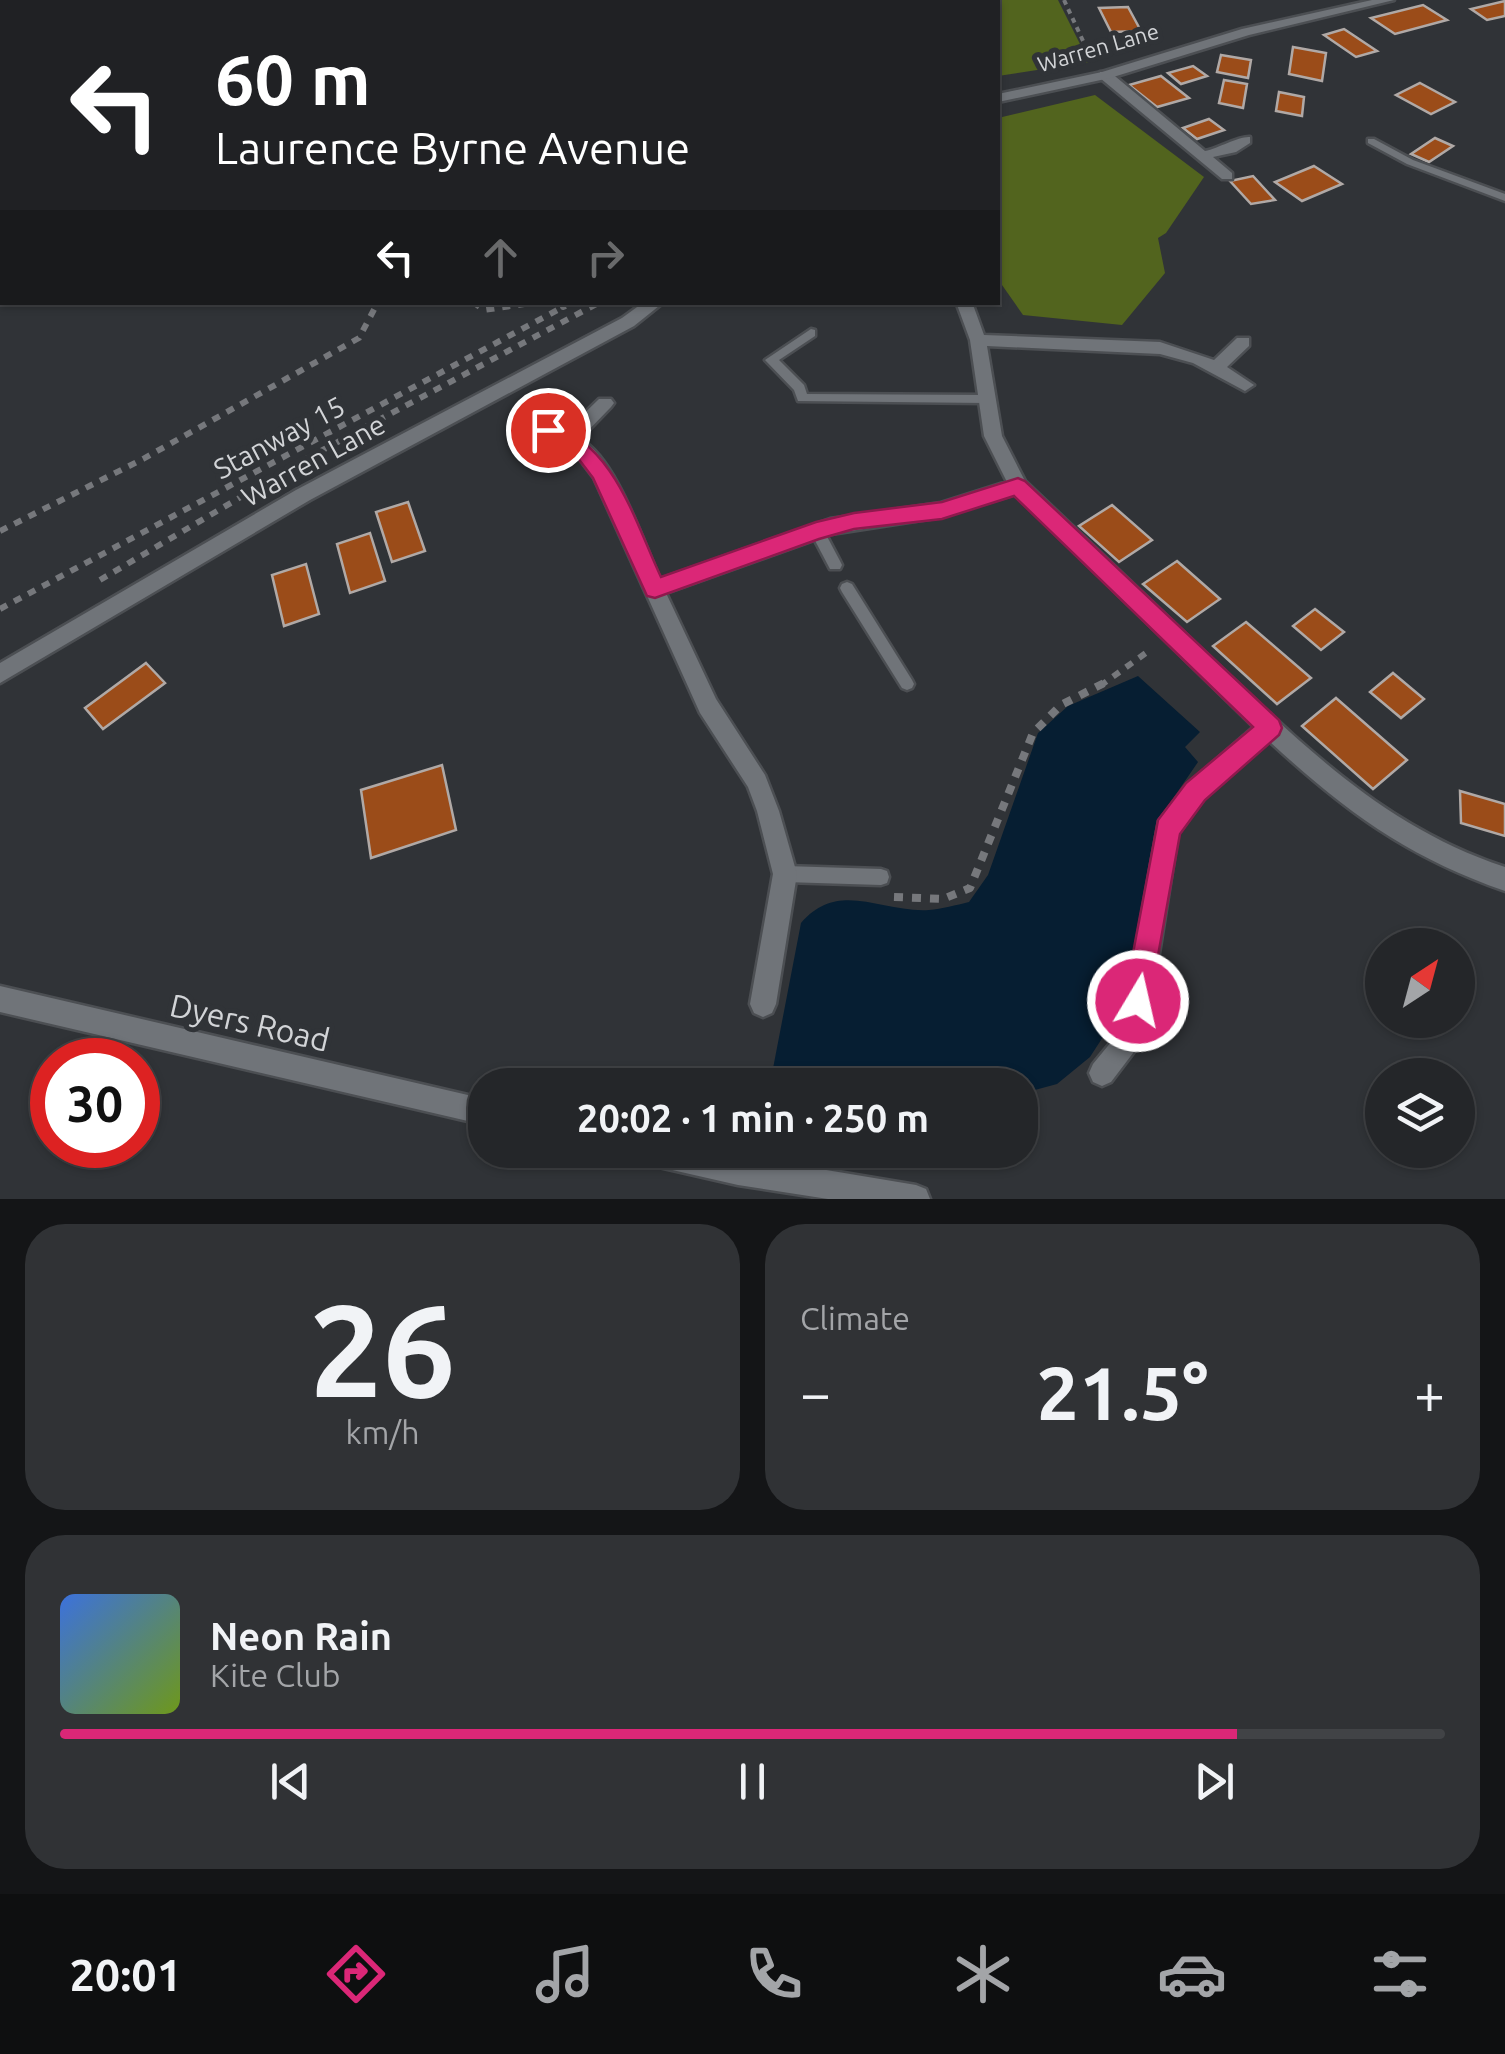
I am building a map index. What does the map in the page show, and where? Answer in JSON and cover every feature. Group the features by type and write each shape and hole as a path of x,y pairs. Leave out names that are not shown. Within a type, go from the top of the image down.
{"street":[{"name":"Warren Lane","path":"1000,98 1105,75 1246,32 1388,0"},
{"path":"1105,75 1226,176"},
{"path":"1205,155 1231,149 1246,140"},
{"name":"Warren Lane","path":"0,674 302,496 628,322 652,305"},
{"path":"965,305 978,340 993,436 1018,486 1270,728 1394,831 1434,852 1505,878"},
{"path":"978,340 1138,344 1178,352 1245,385"},
{"path":"1215,368 1243,342"},
{"path":"568,440 605,403"},
{"path":"528,421 582,448 602,474 708,706 758,782 785,874 764,1004"},
{"path":"655,589 816,531 854,521 942,510 1018,486"},
{"path":"1102,1073 1133,1036 1168,829 1196,792 1270,728"},
{"name":"Dyers Road","path":"0,999 468,1108"},
{"path":"725,1168 916,1199"}],"lane":[{"path":"1371,141 1410,162 1505,198"},
{"path":"811,333 772,360 800,388 802,398 986,399"},
{"path":"816,531 834,565"},
{"path":"847,588 907,684"},
{"path":"785,874 881,877"}],"path":[{"path":"1064,0 1093,63"},
{"path":"0,531 143,459 359,338 376,305"},
{"path":"477,305 484,310 518,305"},
{"path":"563,305 568,320"},
{"name":"Stanway 15","path":"0,609 563,305"},
{"path":"881,877 888,896 898,898 933,902 958,896 970,888 1033,733 1061,704 1114,678 1171,634"}],"green space":[{"path":"1000,0 1058,0 1089,62 1000,76"},
{"path":"1095,95 1204,177 1166,233 1158,238 1165,273 1122,325 1023,315 1000,285 1000,118"}],"water":[{"path":"1138,676 1200,732 1185,747 1198,762 1163,813 1121,1009 1090,1057 1057,1084 1038,1089 1038,1068 773,1068 801,923 815,910 846,900 911,910 969,902 988,875 1038,733 1068,706"}],"building":[{"path":"1505,1 1505,16 1487,20 1471,9"},
{"path":"1423,5 1447,20 1395,34 1371,18"},
{"path":"1128,7 1141,31 1111,32 1099,8"},
{"path":"1344,29 1377,51 1356,57 1324,35"},
{"path":"1293,47 1326,53 1322,81 1289,74"},
{"path":"1221,55 1251,60 1248,78 1217,72"},
{"path":"1193,66 1207,76 1181,84 1168,73"},
{"path":"1161,76 1189,98 1157,107 1129,85"},
{"path":"1224,80 1247,84 1243,108 1219,103"},
{"path":"1420,83 1455,102 1431,114 1396,95"},
{"path":"1279,92 1304,97 1302,116 1276,111"},
{"path":"1209,119 1224,130 1197,139 1183,128"},
{"path":"1435,138 1453,146 1429,162 1411,154"},
{"path":"1314,166 1342,184 1302,201 1275,182"},
{"path":"1253,176 1275,200 1251,204 1230,181"},
{"path":"408,502 425,551 392,562 376,512"},
{"path":"1112,505 1152,540 1119,562 1079,526"},
{"path":"370,533 385,581 350,593 337,544"},
{"path":"1177,561 1220,599 1187,622 1143,584"},
{"path":"306,564 319,614 284,626 272,575"},
{"path":"1315,609 1344,632 1321,650 1293,626"},
{"path":"1246,622 1311,678 1277,704 1213,646"},
{"path":"146,663 165,683 103,729 85,708"},
{"path":"1393,673 1424,699 1401,718 1370,692"},
{"path":"1336,698 1407,760 1373,789 1302,726"},
{"path":"442,765 456,830 371,858 361,790"},
{"path":"1460,791 1505,804 1505,836 1461,823"}],"route":[{"path":"548,430 582,448 602,474 655,589 816,531 854,521 942,510 1018,486 1270,728 1196,792 1168,829 1138,1001"}]}
